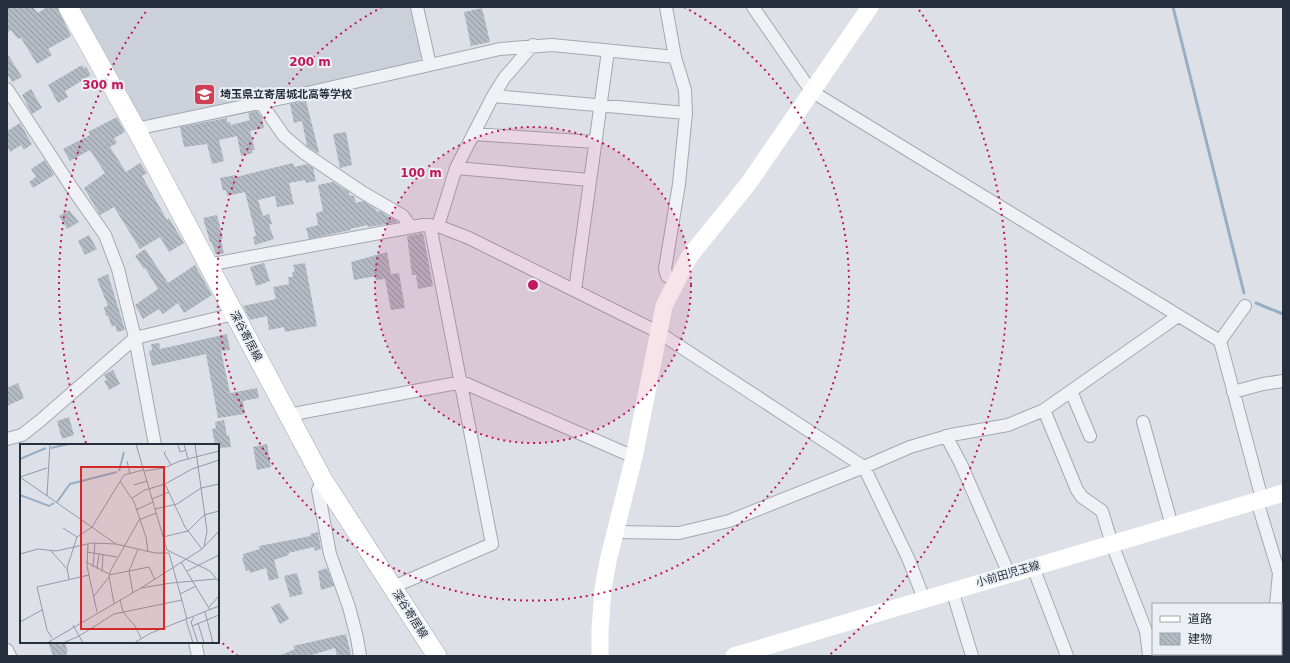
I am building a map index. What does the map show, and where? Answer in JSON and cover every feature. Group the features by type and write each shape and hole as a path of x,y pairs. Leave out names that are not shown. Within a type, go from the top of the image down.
{"main road":[{"name":"深谷寄居線","path":"68,7 136,129 323,480 437,656"}],"street":[{"path":"417,7 430,65"},
{"path":"666,7 675,57 685,90 686,113 679,184 665,269 667,276 676,280"},
{"path":"753,7 811,91 1220,341 1279,573 1276,603"},
{"path":"600,656 603,589 634,457 664,306 676,280 690,257 748,184 870,7"},
{"path":"136,129 261,103 500,49 533,45 552,45 675,57"},
{"path":"393,587 492,544 434,226 456,168 493,96 505,77 533,45"},
{"path":"575,290 608,51"},
{"path":"7,89 72,188 105,235 118,269 135,338 156,444"},
{"path":"493,96 686,113"},
{"path":"261,103 284,136 304,153 362,192 403,216 412,227"},
{"path":"473,134 595,142"},
{"path":"456,168 590,180"},
{"path":"208,265 412,227 434,226 469,238 658,332 864,467 908,558 924,598"},
{"path":"1220,341 1245,306"},
{"path":"7,439 22,435 135,338 234,314"},
{"path":"616,532 679,533 729,521 910,447 946,436 1008,425 1044,410 1178,316"},
{"path":"1233,392 1263,384 1283,381"},
{"path":"288,415 462,382 634,457"},
{"path":"1071,391 1090,436"},
{"path":"1044,410 1077,490 1082,497 1102,511 1112,544 1146,631 1149,656"},
{"path":"1143,422 1172,526"},
{"path":"946,436 961,464 1009,574"},
{"path":"323,480 318,490 330,554 349,606 360,656"},
{"name":"小前田児玉線","path":"734,656 924,598 1283,493"},
{"path":"1033,567 1067,656"},
{"path":"952,590 972,656"},
{"path":"195,643 198,656"},
{"path":"7,650 10,656"}],"shaded area":[{"name":"埼玉県立寄居城北高等学校","path":"79,7 411,7 422,55 417,63 144,124"}],"building":[{"path":"7,7 33,7 38,13 47,7 57,7 71,36 48,49 52,55 37,64 21,38 18,39 11,30 7,33"},
{"path":"482,8 490,42 471,46 464,12"},
{"path":"7,53 22,77 12,82 7,74"},
{"path":"82,65 84,68 86,67 91,75 65,91 68,97 58,103 48,85"},
{"path":"31,89 42,108 32,114 22,95"},
{"path":"306,101 319,152 317,153 307,146 302,121 294,123 290,104"},
{"path":"257,111 262,118 264,128 250,131 255,150 252,150 253,153 241,156 237,136 219,140 224,161 212,164 207,144 184,147 180,127 227,118 227,122 230,122 231,125 250,120 248,113"},
{"path":"117,117 125,132 114,138 117,143 110,147 126,172 140,163 147,173 142,176 167,220 169,218 184,243 169,252 160,237 140,249 114,207 100,215 84,188 105,173 90,150 70,161 63,149 90,135 88,132"},
{"path":"20,123 32,144 24,150 21,145 10,152 7,146 7,131"},
{"path":"346,132 352,165 340,168 333,134"},
{"path":"45,160 54,175 33,188 29,182 36,177 31,169"},
{"path":"293,163 294,167 307,164 313,168 316,181 306,183 305,180 289,183 294,204 277,207 275,196 258,200 263,216 269,214 272,224 269,225 274,239 255,245 253,237 256,236 245,192 227,196 226,190 223,191 220,178 235,175 236,177"},
{"path":"333,182 349,192 349,195 354,196 356,203 363,201 376,209 377,212 380,211 398,222 368,227 367,225 309,239 306,228 318,225 316,213 323,211 318,185"},
{"path":"69,210 79,222 67,229 59,216"},
{"path":"217,215 223,238 221,239 224,253 216,255 211,241 210,242 203,218"},
{"path":"423,233 433,286 418,289 416,275 412,275 407,236"},
{"path":"89,235 97,249 85,255 78,241"},
{"path":"145,249 168,283 195,265 212,295 184,313 178,303 163,314 159,309 143,319 135,305 158,289 145,268 144,269 135,256"},
{"path":"387,252 391,274 399,273 405,308 391,310 385,279 376,280 376,276 354,280 351,262"},
{"path":"264,263 270,281 256,286 250,267"},
{"path":"305,263 317,326 285,332 284,327 269,330 267,316 250,320 243,306 276,299 273,287 289,284 288,277 293,277 292,272 295,272 293,265"},
{"path":"108,274 125,330 117,332 115,325 112,327 108,316 106,316 104,307 108,306 97,279"},
{"path":"227,334 230,350 221,351 230,393 257,388 259,398 243,401 245,414 218,418 206,354 152,366 149,351 152,350 151,344 159,343 160,349"},
{"path":"113,370 120,384 109,390 104,381 107,380 104,375"},
{"path":"18,383 24,398 7,406 7,388"},
{"path":"69,417 74,435 62,439 57,421"},
{"path":"224,420 231,447 220,448 220,443 215,444 212,429 216,428 215,422"},
{"path":"267,444 271,467 257,470 253,447"},
{"path":"318,532 321,549 315,551 314,547 288,553 289,555 274,560 279,578 269,581 266,568 250,573 249,570 246,571 242,558 244,557 243,554 260,549 259,546 311,536 310,534"},
{"path":"327,568 334,586 321,590 318,571"},
{"path":"297,573 303,594 290,597 284,576"},
{"path":"279,603 289,619 280,624 271,607"},
{"path":"346,634 351,655 337,656 335,648 308,656 279,656 295,649 293,646"},
{"path":"48,643 59,643 60,645 65,643 68,652 66,653 67,656 53,656"}],"waterway":[{"path":"1173,7 1244,293"},
{"path":"1256,303 1283,314"}],"place":[{"name":"埼玉県立寄居城北高等学校","path":"204,94"}]}
